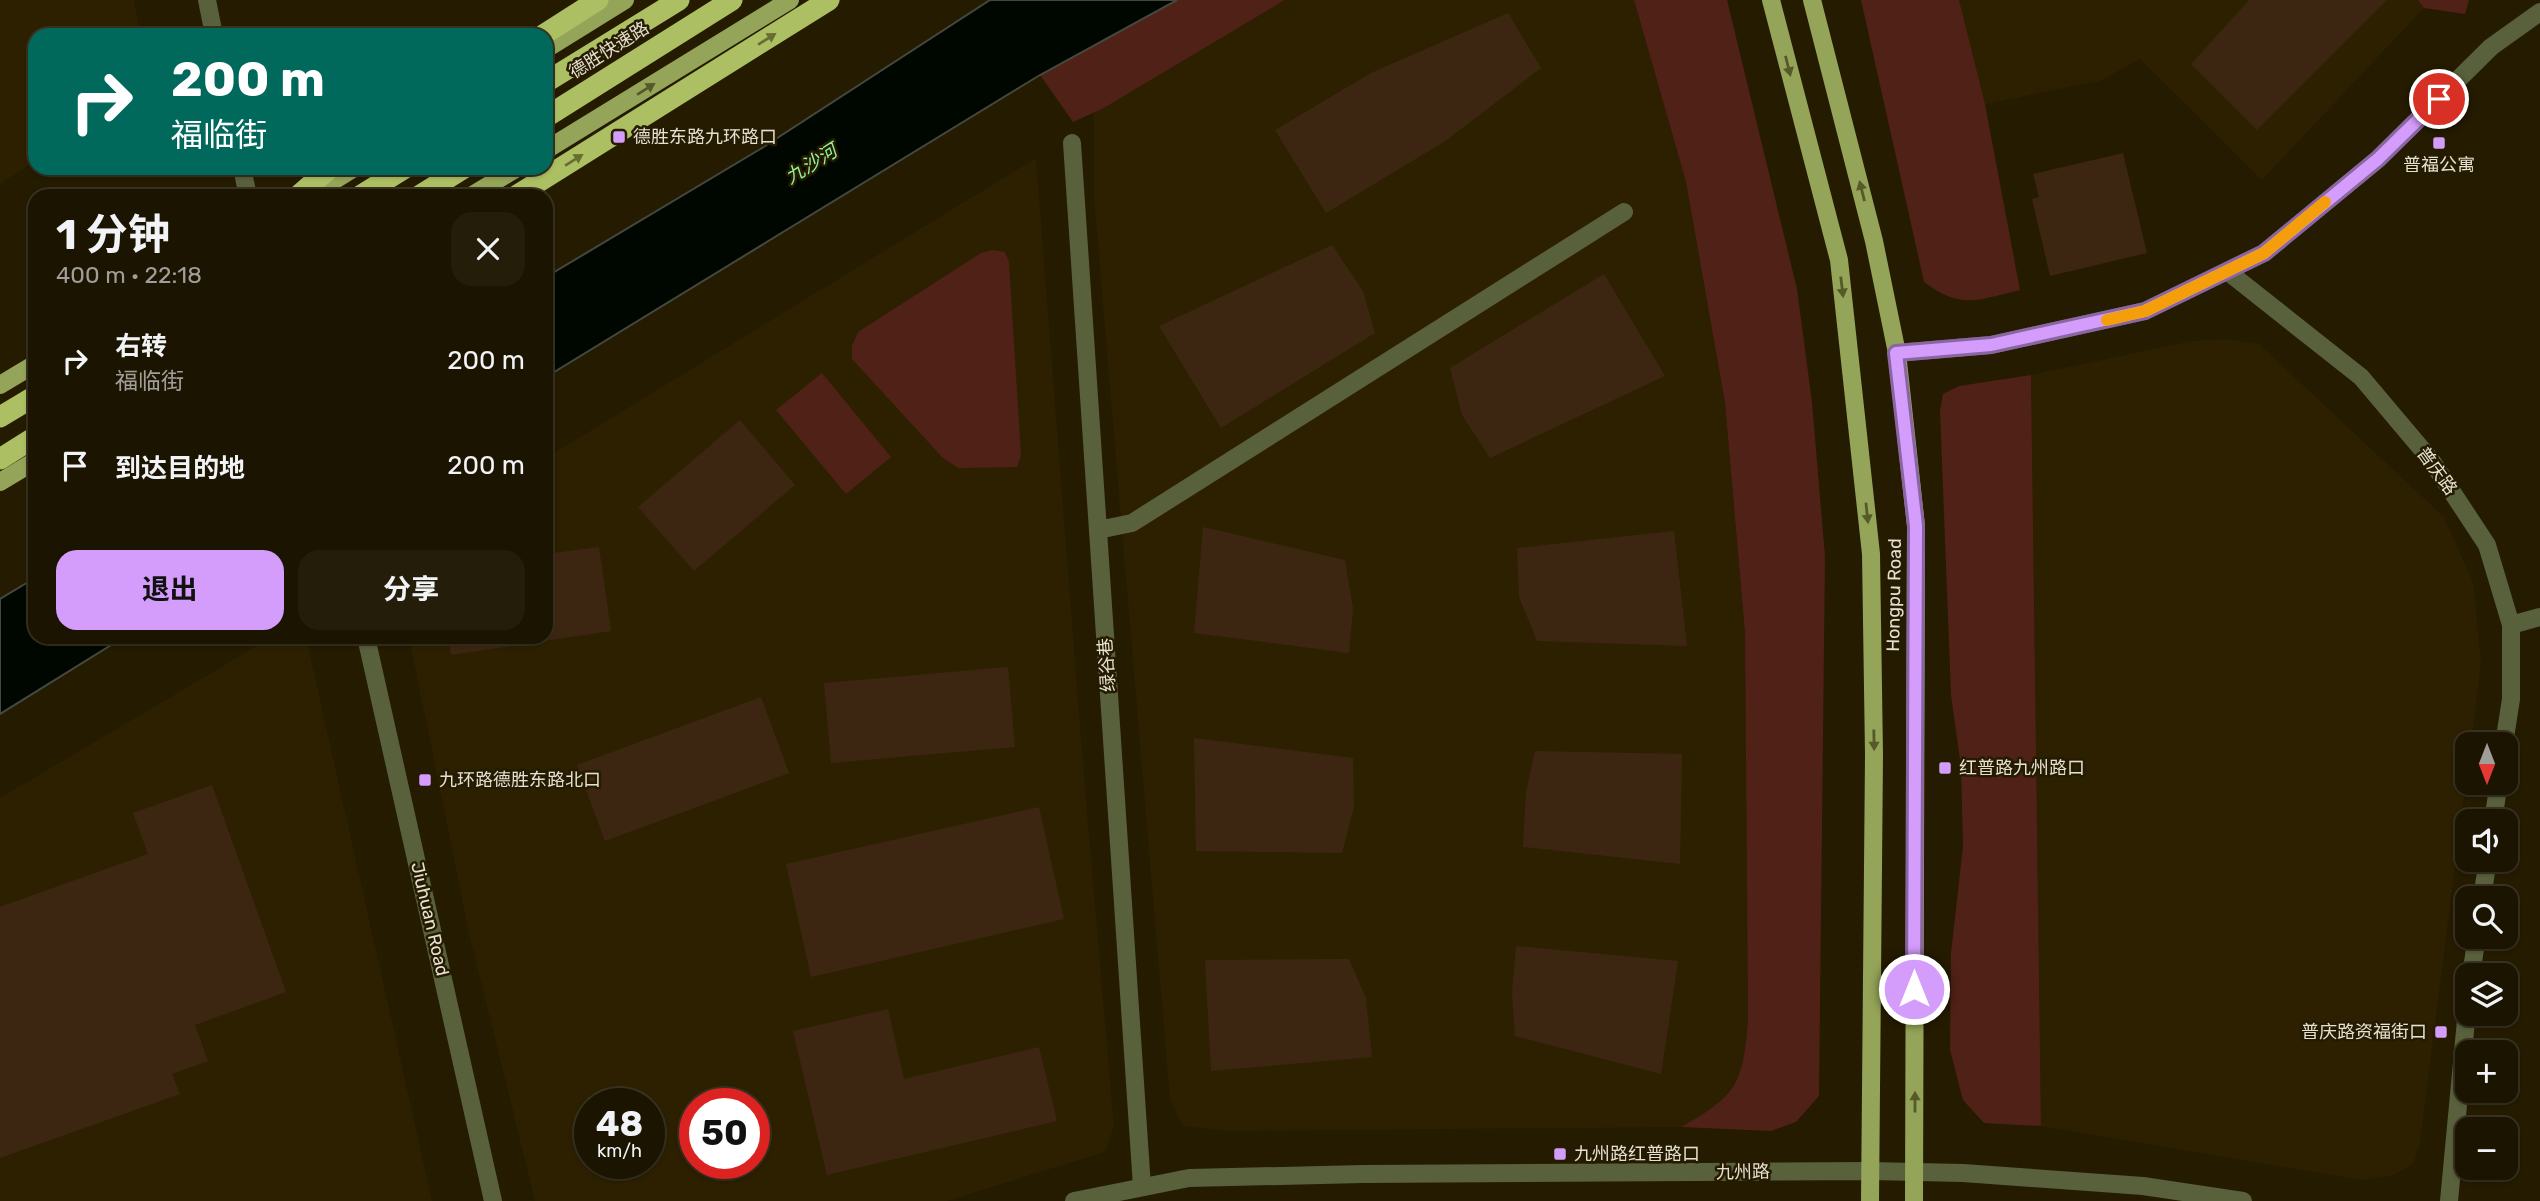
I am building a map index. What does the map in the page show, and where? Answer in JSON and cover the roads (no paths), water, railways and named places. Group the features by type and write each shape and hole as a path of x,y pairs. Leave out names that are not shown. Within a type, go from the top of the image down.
{"highway":[{"path":"553,28 598,0"},
{"name":"德胜快速路","path":"553,78 679,0"},
{"name":"德胜快速路","path":"553,113 732,0"},
{"path":"553,173 829,0"},
{"path":"306,189 322,175"},
{"path":"371,189 394,175"},
{"path":"430,189 453,175"},
{"path":"527,189 550,175"},
{"path":"0,417 28,400"}],"main road":[{"path":"553,45 625,0"},
{"path":"553,146 790,0"},
{"name":"Hongpu Road","path":"1772,0 1839,260 1871,554 1874,769 1870,1201"},
{"name":"Hongpu Road","path":"1812,0 1868,216 1896,353 1916,526 1914,1201"},
{"path":"320,189 343,175"},
{"path":"482,189 506,175"},
{"path":"0,385 28,368"},
{"path":"0,482 28,465"}],"street":[{"path":"207,0 213,28"},
{"path":"1896,353 1991,345 2145,311 2264,253 2378,159 2491,47 2540,12"},
{"name":"绿谷巷","path":"1072,143 1142,1188"},
{"path":"1098,530 1132,523 1624,212"},
{"name":"普庆路","path":"2227,271 2361,377 2431,460 2487,545 2511,625 2511,699 2506,732"},
{"path":"2511,625 2540,617"},
{"name":"Jiuhuan Road","path":"368,644 493,1201"},
{"path":"2449,1201 2465,1026"},
{"name":"九州路","path":"1074,1201 1189,1178 1363,1174 1915,1171 2143,1186 2243,1201"}],"water":[{"name":"九沙河","path":"990,0 1177,0 1040,75 553,373 553,273 762,148"},
{"path":"28,582 28,644 113,644 0,714 0,599"}],"place":[{"name":"德胜东路九环路口","path":"619,137"},
{"name":"普福公寓","path":"2439,143"},
{"name":"红普路九州路口","path":"1945,768"},
{"name":"九环路德胜东路北口","path":"425,780"},
{"name":"普庆路资福街口","path":"2441,1032"},
{"name":"九州路红普路口","path":"1560,1154"}]}
